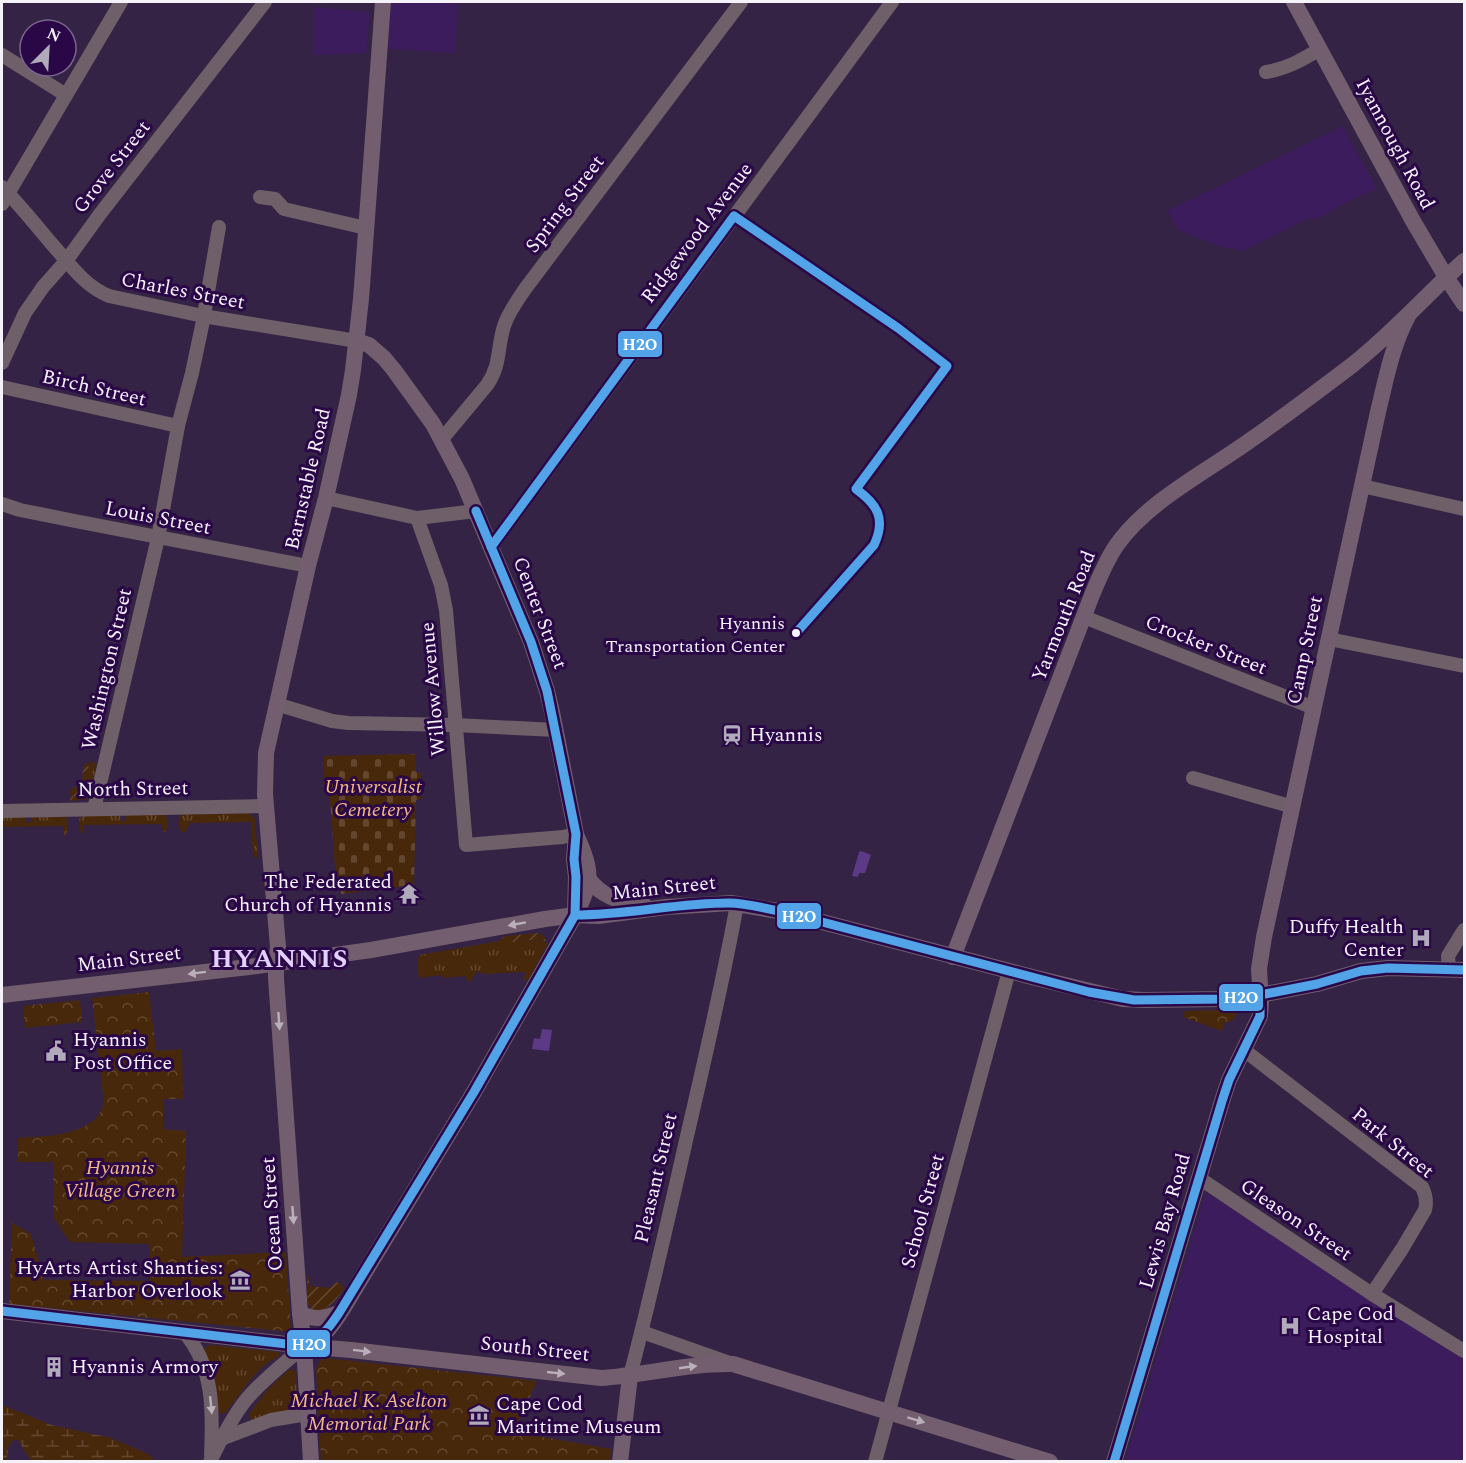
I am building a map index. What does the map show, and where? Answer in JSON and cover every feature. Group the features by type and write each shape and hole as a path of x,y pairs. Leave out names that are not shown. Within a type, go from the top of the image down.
{"main road":[{"name":"Barnstable Road","path":"276,962 278,947 266,806 266,753 349,395 357,341 383,2"},
{"name":"Iyannough Road","path":"1294,2 1413,221 1464,304"},
{"name":"Yarmouth Road","path":"954,957 1092,595 1109,558 1125,534 1166,498 1252,440 1361,357 1408,316 1464,261"},
{"name":"Camp Street","path":"1260,995 1258,969 1261,954 1362,486 1387,373 1396,343 1408,316"},
{"name":"Center Street","path":"357,341 369,345 384,358 433,424 476,511 547,691 576,834 586,857 589,879"},
{"path":"1361,357 1376,362 1387,373"},
{"name":"Center Street","path":"575,915 576,834"},
{"path":"589,879 606,895 655,908"},
{"path":"304,1346 322,1337 339,1313 474,1092 575,915 586,893 589,879"},
{"name":"Main Street","path":"2,995 249,967 371,950 575,915 598,916 655,908 731,903 784,912 1124,999 1218,999 1260,995 1317,984 1361,970 1388,968 1456,970"},
{"name":"Ocean Street","path":"276,962 311,1461"},
{"name":"Lewis Bay Road","path":"1114,1461 1229,1080 1260,1016 1260,995"},
{"name":"South Street","path":"2,1311 601,1378 711,1364 733,1364 1050,1461"},
{"path":"300,1313 319,1319 339,1313"},
{"name":"Pleasant Street","path":"620,1461 630,1376"}],"street":[{"path":"4,195 121,2"},
{"name":"Grove Street","path":"2,363 25,313 43,287 66,261 265,2"},
{"name":"Spring Street","path":"442,439 494,376 503,328 511,310 525,289 741,2"},
{"name":"Ridgewood Avenue","path":"491,547 892,2"},
{"path":"1266,72 1300,62 1320,48"},
{"path":"2,55 66,95"},
{"name":"Charles Street","path":"4,195 89,284 97,291 109,296 204,316 357,341"},
{"path":"260,196 275,199 284,209 366,228"},
{"name":"Washington Street","path":"94,809 158,538 178,426 204,316 219,227"},
{"name":"Birch Street","path":"2,387 178,426"},
{"path":"1362,486 1464,509"},
{"path":"326,498 417,518 476,511"},
{"name":"Louis Street","path":"2,504 20,510 158,538 308,566"},
{"name":"Willow Avenue","path":"417,518 441,585 446,610 466,845 576,834"},
{"name":"Crocker Street","path":"1084,617 1314,708"},
{"path":"1329,639 1464,666"},
{"path":"276,704 339,722 556,730"},
{"path":"1193,778 1293,807"},
{"name":"North Street","path":"2,811 266,806"},
{"name":"Pleasant Street","path":"630,1376 718,999 737,904"},
{"path":"1456,970 1448,956 1464,930"},
{"name":"School Street","path":"875,1461 1009,971"},
{"name":"Park Street","path":"1244,1050 1422,1187 1427,1204 1425,1210 1372,1294"},
{"name":"Gleason Street","path":"1199,1178 1372,1294"},
{"path":"1372,1294 1464,1351"},
{"path":"184,1332 194,1343 207,1379 212,1417 210,1460"},
{"path":"642,1332 733,1364"},
{"path":"210,1460 238,1410 256,1388 304,1346"},
{"path":"221,1439 271,1420 307,1414"}],"shaded area":[{"path":"391,2 458,2 455,53 388,49"},
{"path":"313,7 370,12 366,53 313,55"},
{"path":"1343,126 1377,189 1315,220 1312,217 1243,251 1218,246 1179,230 1167,211"},
{"path":"859,852 871,855 865,873 859,873 858,877 852,876"},
{"path":"542,1029 552,1030 549,1051 532,1049 534,1038 540,1039"},
{"name":"Cape Cod Hospital","path":"1206,1192 1464,1358 1464,1461 1125,1462"}],"green space":[{"name":"Universalist Cemetery","path":"415,754 416,772 421,773 421,799 416,800 414,885 341,894 340,879 336,879 329,788 324,784 323,756"},
{"path":"86,762 89,767 88,788 82,797 73,796 73,801 70,800 69,793 73,787 82,786 83,767"},
{"path":"88,763 97,764 89,799 73,801 73,796 88,788"},
{"path":"250,813 255,821 257,858 253,857 251,822 190,823 185,832 180,830 179,826 182,814"},
{"path":"164,814 168,824 164,833 162,824 84,825 84,834 81,833 79,819 83,816 120,815 121,821 125,821 125,815"},
{"path":"65,816 68,819 68,832 64,835 63,826 2,827 2,817 25,817 26,823 30,822 32,817"},
{"path":"538,933 544,936 546,941 504,942 502,938 505,936"},
{"path":"502,938 504,942 532,940 548,943 526,981 523,979 526,972 484,974 478,971 472,981 467,982 466,976 443,978 442,975 419,978 417,963 420,955 499,941"},
{"name":"Hyannis Village Green","path":"149,992 156,1051 182,1049 183,1099 163,1099 163,1129 186,1131 182,1257 286,1252 291,1332 9,1304 12,1223 31,1234 44,1280 150,1281 150,1244 70,1242 53,1217 53,1162 18,1162 18,1138 71,1132 90,1123 101,1112 104,1103 92,998"},
{"path":"80,1000 82,1022 25,1028 23,1006"},
{"path":"1229,1010 1237,1013 1232,1021 1224,1023 1222,1031 1183,1017 1185,1011"},
{"path":"307,1276 309,1286 330,1288 336,1282 344,1289 329,1306 322,1310 312,1310 307,1302"},
{"path":"211,1345 279,1352 280,1356 256,1374 224,1414 219,1414 215,1383 203,1349"},
{"name":"Michael K. Aselton Memorial Park","path":"325,1358 537,1381 514,1432 611,1449 610,1461 321,1461 316,1369 320,1361"},
{"path":"290,1369 296,1373 297,1404 294,1409 251,1420 249,1414 267,1390"},
{"path":"2,1405 52,1425 111,1438 148,1454 154,1461 31,1461 18,1440 13,1440 9,1445 6,1461 2,1461"}],"transit line":[{"name":"H2O","path":"491,547 734,216 898,328 947,366 856,489 870,501 878,513 879,528 874,545 796,633"},
{"name":"H2O","path":"2,1311 304,1346 315,1340 332,1324 474,1092 575,915 576,877 574,859 576,834 547,691 531,642 476,511"},
{"name":"H2O","path":"575,915 690,905 743,904 784,912 1089,992 1134,1000 1227,999 1260,995 1317,984 1361,971 1388,968 1464,970"},
{"name":"H2O","path":"1114,1462 1223,1098 1229,1080 1260,1016 1260,995"}],"place":[{"name":"Hyannis Transportation Center","path":"796,633"},
{"name":"Hyannis","path":"732,735"},
{"name":"The Federated Church of Hyannis","path":"409,894"},
{"name":"Duffy Health Center","path":"1421,938"},
{"name":"Hyannis Post Office","path":"56,1051"},
{"name":"HyArts Artist Shanties: Harbor Overlook","path":"240,1280"},
{"name":"Cape Cod Hospital","path":"1290,1326"},
{"name":"Hyannis Armory","path":"54,1367"},
{"name":"Cape Cod Maritime Museum","path":"479,1415"}],"district":[{"name":"HYANNIS","path":"280,959"}]}
